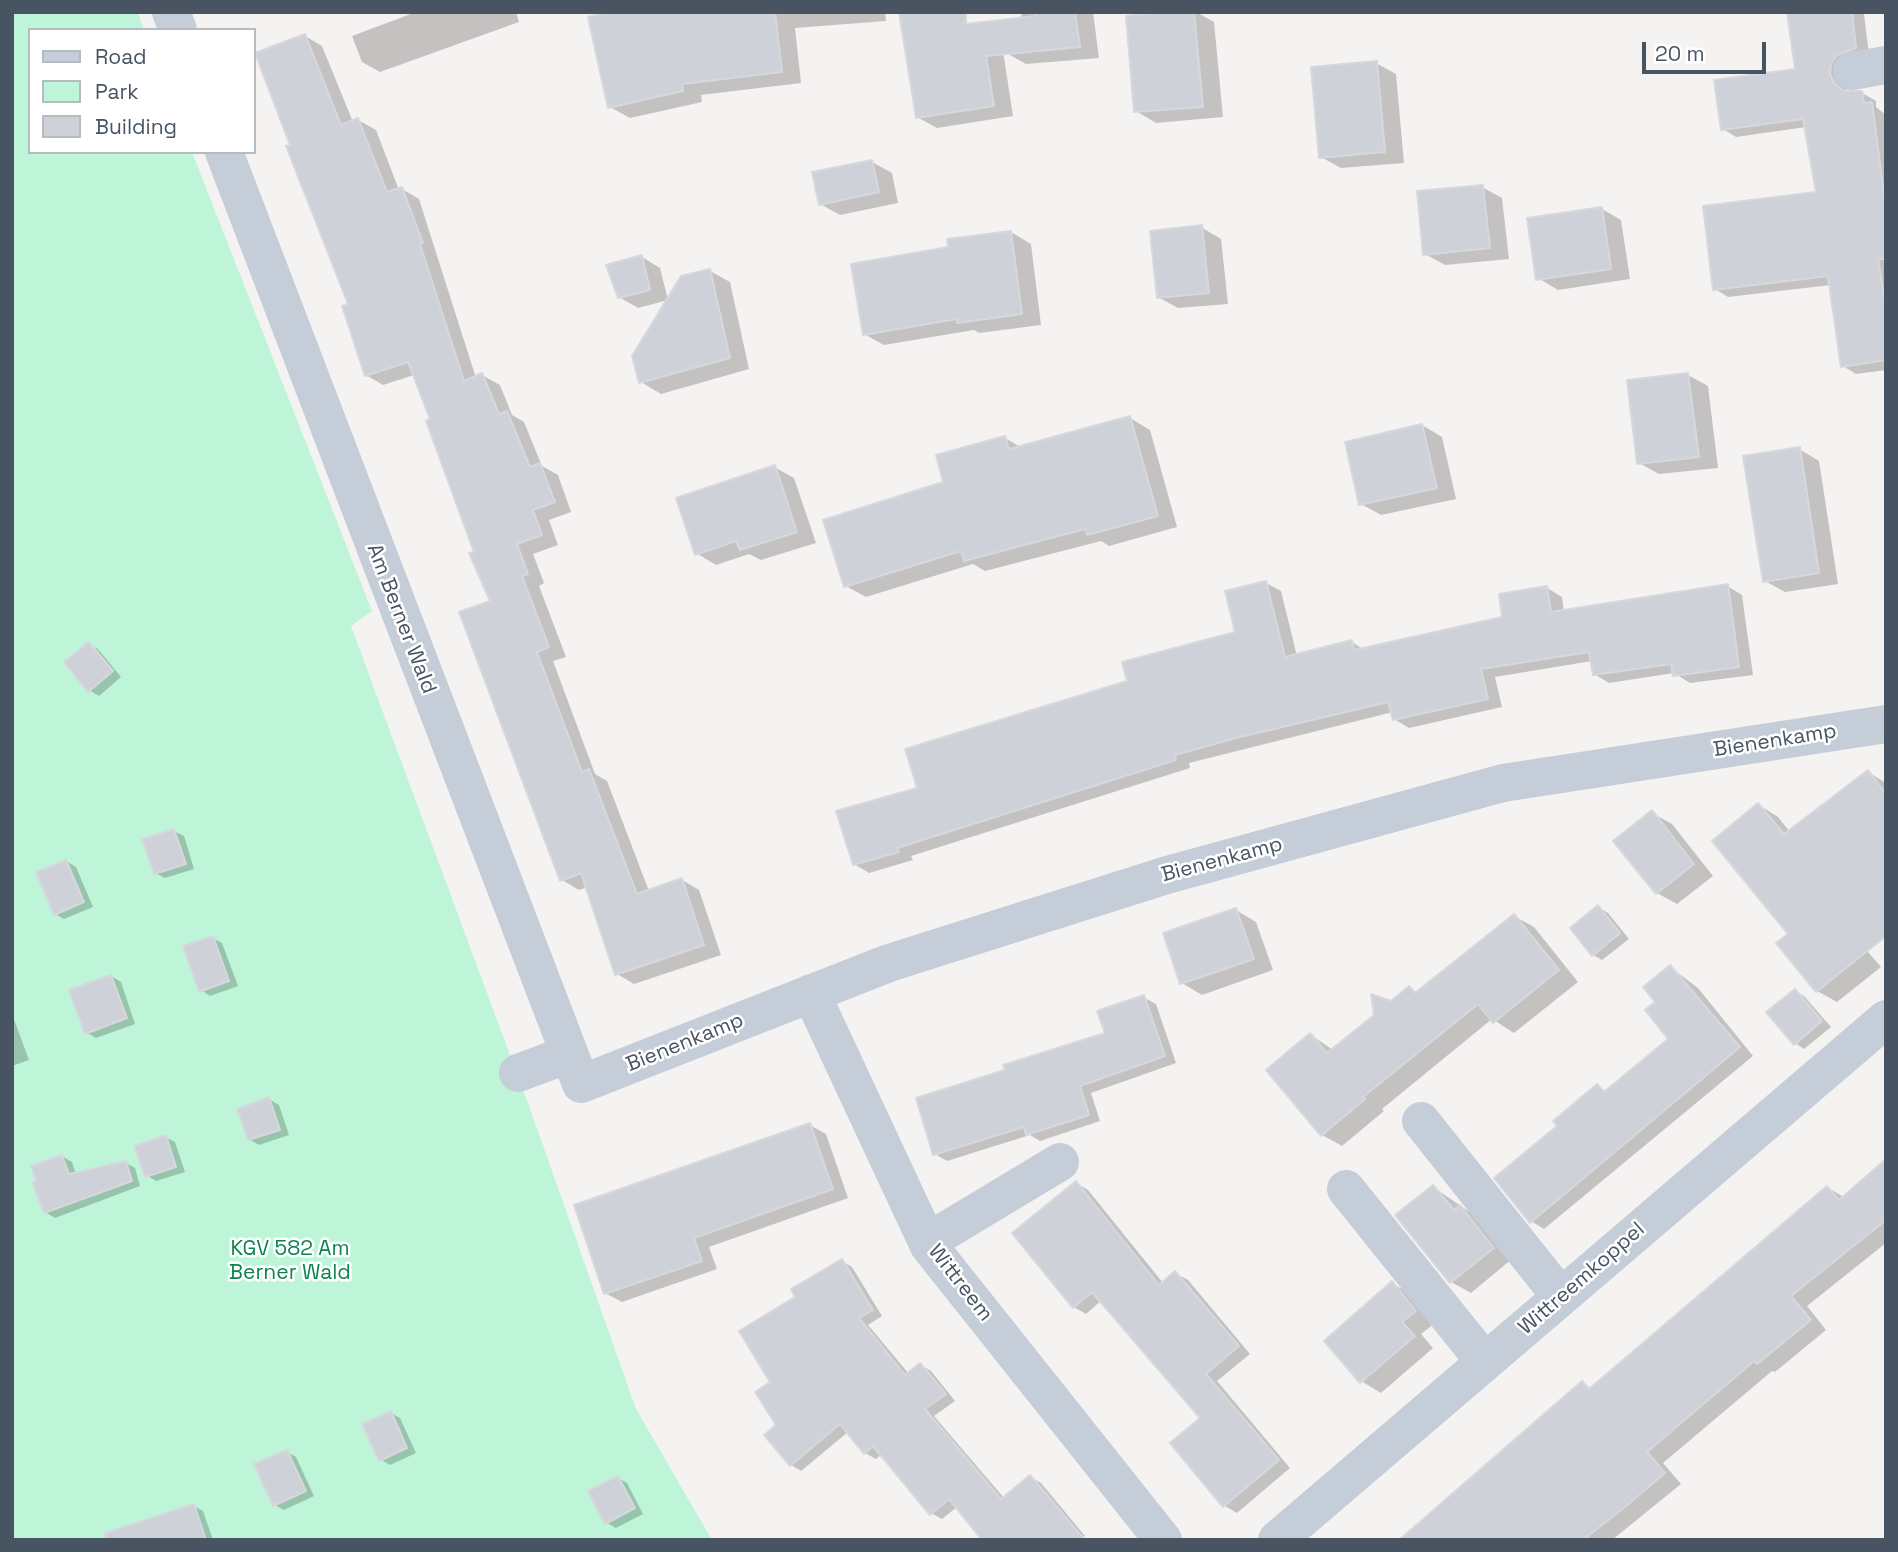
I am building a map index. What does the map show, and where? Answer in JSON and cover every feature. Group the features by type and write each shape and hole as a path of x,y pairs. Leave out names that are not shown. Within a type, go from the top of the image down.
{"street":[{"name":"Am Berner Wald","path":"225,154 575,1069"},
{"name":"Bienenkamp","path":"518,1073 575,1069 811,993 889,963 1167,874 1503,783 1886,724"},
{"name":"Wittreem","path":"811,993 927,1242 1163,1540"},
{"name":"Wittreemkoppel","path":"1277,1540 1886,1019"},
{"path":"1421,1121 1561,1297"},
{"path":"927,1242 1060,1162"},
{"path":"1346,1189 1485,1362"}],"green space":[{"name":"KGV 582 Am Berner Wald","path":"12,12 138,12 143,28 28,28 28,154 193,154 372,611 351,626 533,1117 636,1409 712,1540 12,1540"}],"building":[{"path":"609,12 775,12 782,72 682,84 683,91 608,108 588,17"},
{"path":"899,12 966,12 966,24 1035,16 1035,12 1075,12 1080,47 986,56 994,106 916,118"},
{"path":"1194,12 1203,107 1134,112 1126,16"},
{"path":"1787,12 1852,12 1856,48 1837,55 1831,64 1830,74 1835,84 1844,91 1862,91 1864,103 1872,102 1886,211 1886,259 1878,259 1886,309 1886,360 1841,367 1828,276 1713,290 1703,206 1816,192 1803,119 1721,130 1714,80 1795,69"},
{"path":"305,34 341,125 358,118 387,192 402,187 423,243 420,244 464,381 482,373 499,414 507,411 530,467 540,463 555,502 533,510 542,535 517,544 528,574 522,576 549,647 537,652 582,772 589,769 637,894 682,878 704,945 615,975 581,873 560,881 459,612 490,601 469,553 474,552 426,421 430,419 408,362 365,376 342,306 348,304 286,146 290,145 256,53"},
{"path":"1377,61 1385,152 1319,158 1311,67"},
{"path":"872,160 879,192 819,205 812,172"},
{"path":"1483,185 1490,248 1423,255 1417,191"},
{"path":"1602,207 1611,269 1536,280 1527,218"},
{"path":"1202,225 1209,293 1157,298 1150,231"},
{"path":"1011,231 1022,314 957,323 957,319 863,335 851,264 948,247 947,239"},
{"path":"642,255 650,290 618,298 606,265"},
{"path":"710,269 730,358 639,383 632,356 681,276"},
{"path":"1688,373 1699,457 1637,464 1627,380"},
{"path":"1130,416 1158,516 1087,535 1085,529 964,561 961,551 844,587 823,520 943,482 936,455 1005,436 1009,449"},
{"path":"1422,424 1437,488 1359,505 1345,442"},
{"path":"1800,447 1819,573 1763,582 1743,456"},
{"path":"775,465 797,532 740,550 736,541 695,555 676,498"},
{"path":"1266,581 1285,657 1352,640 1354,650 1502,617 1499,594 1547,586 1551,612 1728,584 1739,667 1673,676 1671,664 1593,675 1589,652 1481,669 1488,699 1393,720 1388,702 1236,738 1175,755 1176,760 897,848 899,852 853,865 836,811 917,788 905,749 1127,681 1122,662 1235,632 1225,591"},
{"path":"89,642 113,671 88,692 64,662"},
{"path":"1868,770 1886,794 1886,936 1816,992 1776,943 1788,934 1712,841 1758,803 1784,834"},
{"path":"1652,810 1694,864 1656,894 1613,841"},
{"path":"174,829 186,864 154,874 142,839"},
{"path":"66,860 84,902 54,915 36,872"},
{"path":"1598,905 1620,933 1592,956 1570,928"},
{"path":"1236,908 1254,959 1180,984 1163,933"},
{"path":"1514,914 1559,970 1493,1023 1478,1004 1363,1097 1365,1099 1321,1136 1266,1070 1310,1033 1327,1053 1374,1015 1371,994 1391,1001 1409,986 1415,993"},
{"path":"213,936 229,981 199,992 183,946"},
{"path":"1670,965 1740,1047 1530,1223 1494,1178 1557,1126 1553,1121 1597,1084 1604,1092 1668,1039 1645,1010 1655,1002 1643,987"},
{"path":"111,975 127,1018 85,1034 69,990"},
{"path":"1795,989 1822,1021 1794,1045 1766,1012"},
{"path":"1144,995 1165,1056 1080,1086 1089,1115 1026,1135 1024,1127 933,1155 916,1098 1005,1070 1003,1065 1105,1033 1097,1011"},
{"path":"269,1097 280,1130 248,1140 237,1109"},
{"path":"810,1123 833,1189 694,1238 702,1261 604,1294 574,1205"},
{"path":"166,1135 176,1167 145,1177 134,1146"},
{"path":"62,1155 69,1174 126,1161 132,1181 44,1213 32,1182 36,1181 31,1166"},
{"path":"1886,1159 1886,1220 1791,1296 1811,1320 1757,1364 1754,1361 1647,1452 1665,1473 1583,1540 1399,1540 1582,1381 1589,1389 1827,1186 1839,1200"},
{"path":"1076,1181 1159,1285 1175,1271 1239,1346 1206,1374 1279,1460 1223,1507 1170,1443 1200,1418 1092,1292 1073,1308 1012,1233"},
{"path":"1433,1185 1454,1210 1460,1205 1494,1248 1450,1283 1395,1215"},
{"path":"842,1259 873,1310 859,1318 905,1375 920,1363 946,1394 925,1409 1001,1499 1030,1475 1085,1540 982,1540 949,1499 930,1515 873,1446 864,1454 840,1424 790,1466 764,1435 776,1425 755,1392 770,1382 739,1331 795,1297 791,1289"},
{"path":"1392,1281 1416,1311 1402,1322 1415,1336 1360,1383 1324,1341"},
{"path":"391,1411 407,1448 379,1461 362,1424"},
{"path":"287,1450 306,1491 273,1506 254,1464"},
{"path":"618,1476 635,1508 605,1524 588,1491"},
{"path":"194,1504 206,1540 106,1540 105,1533"}]}
